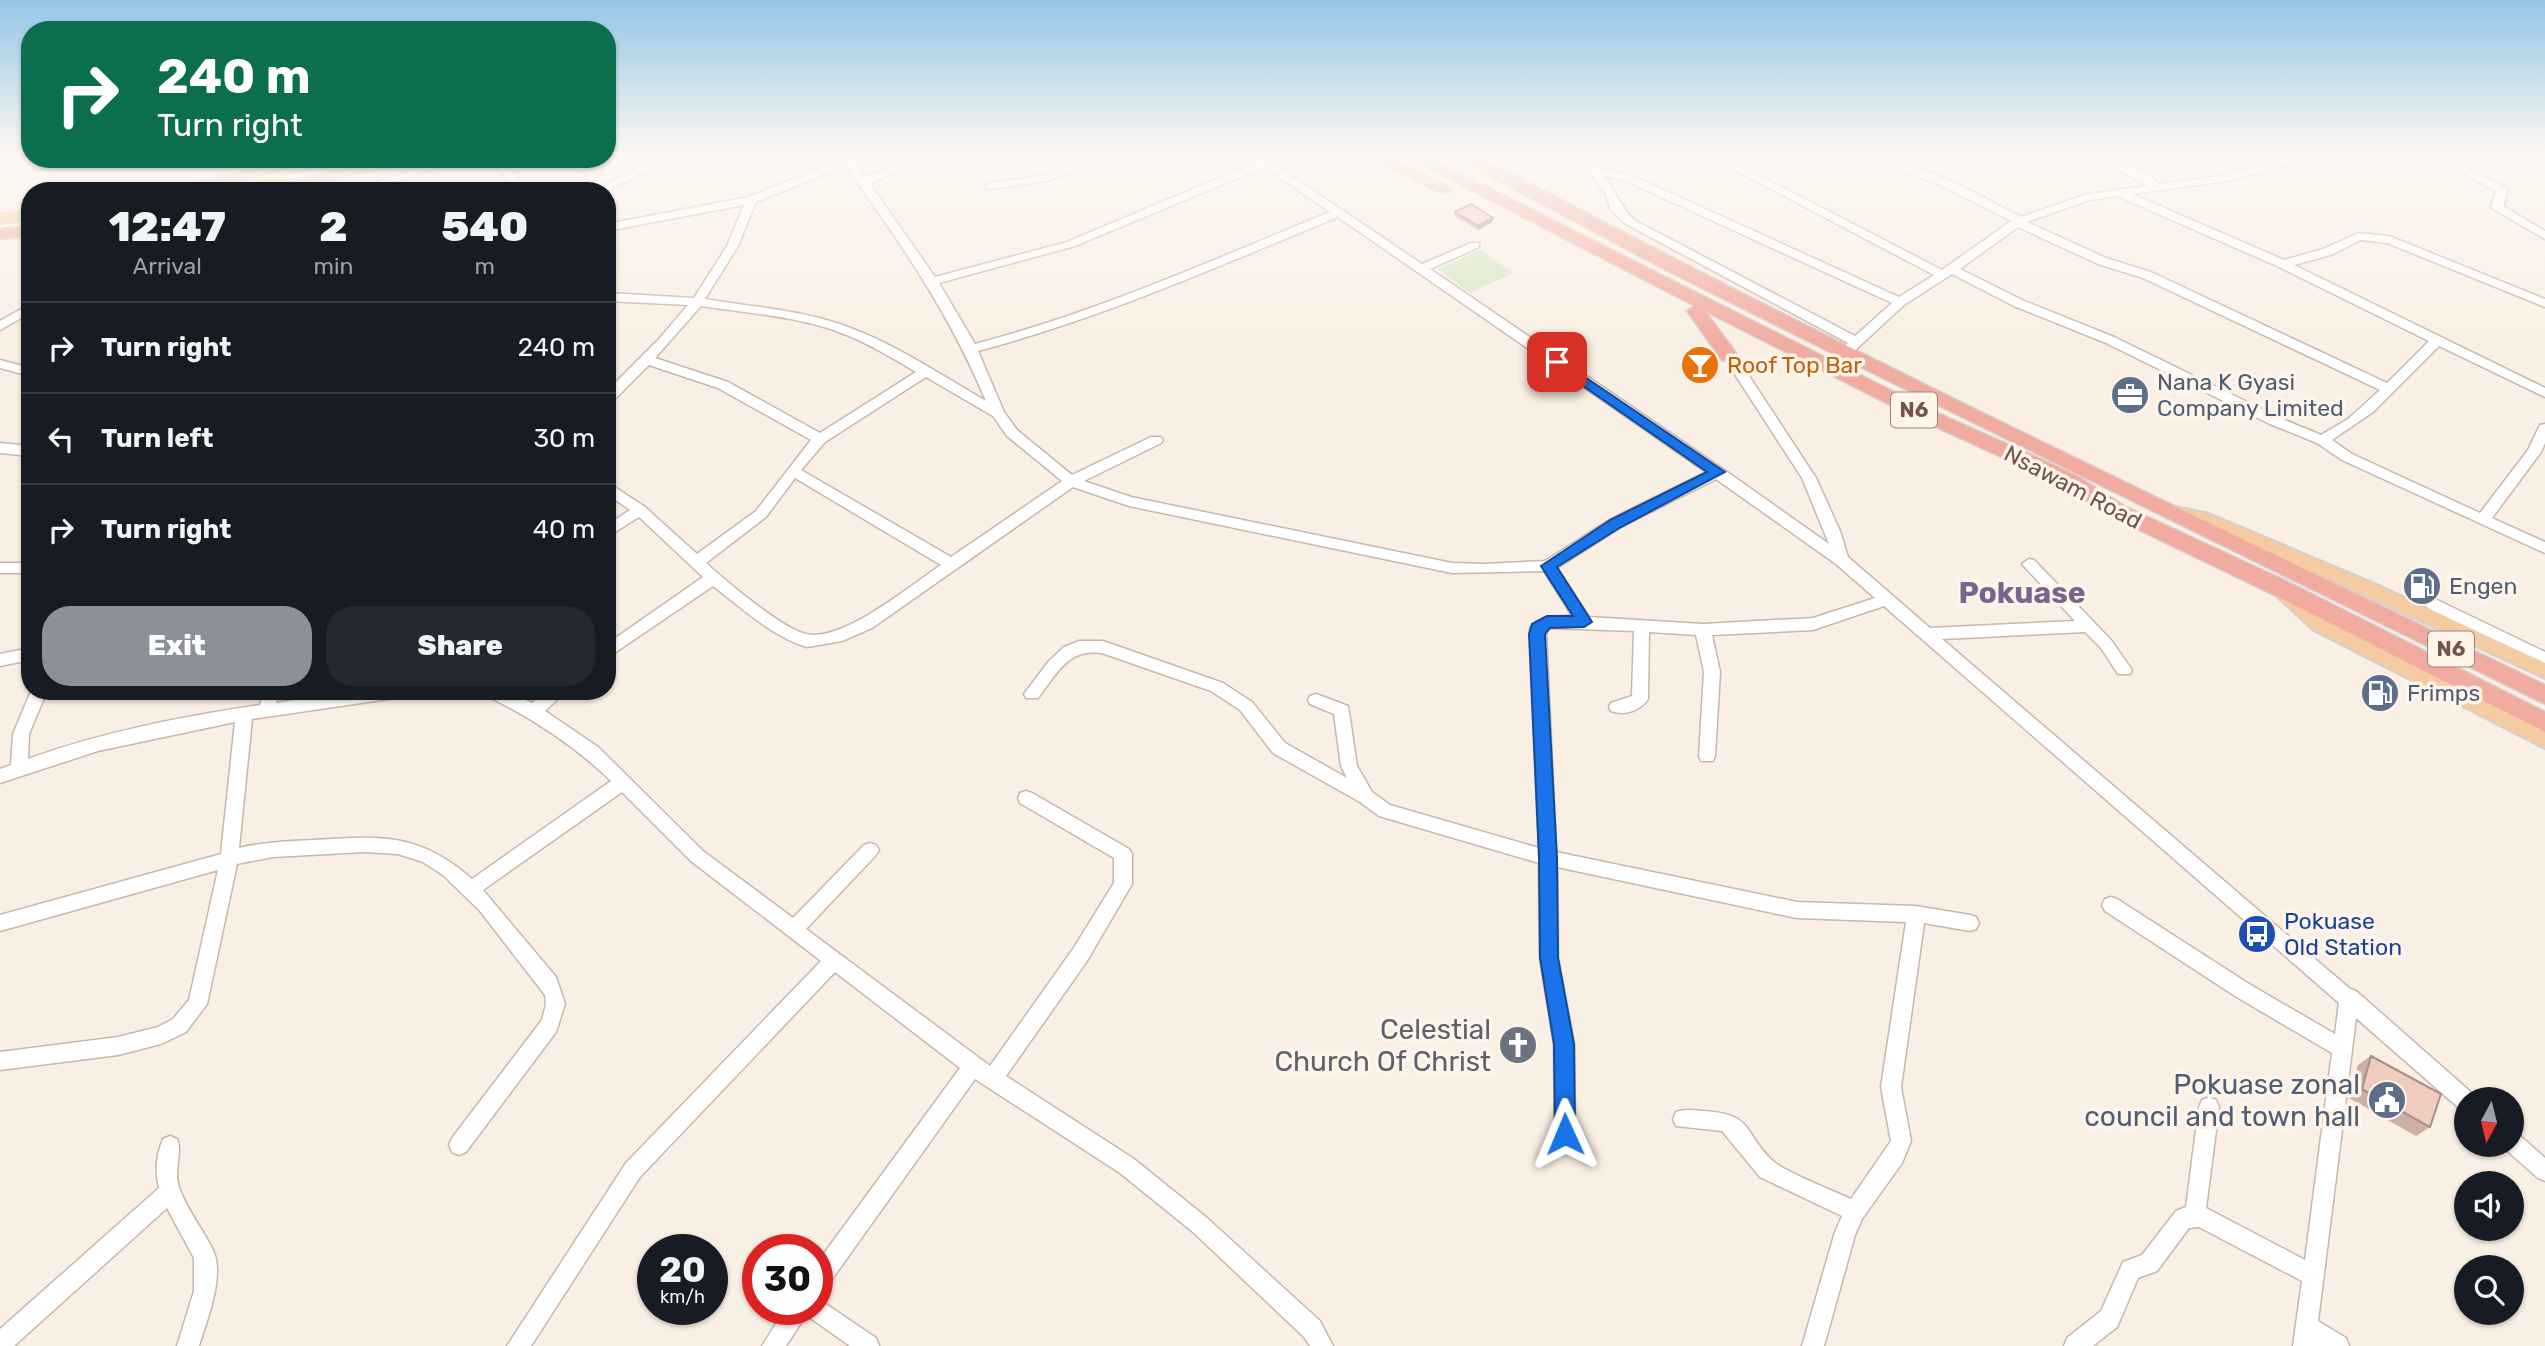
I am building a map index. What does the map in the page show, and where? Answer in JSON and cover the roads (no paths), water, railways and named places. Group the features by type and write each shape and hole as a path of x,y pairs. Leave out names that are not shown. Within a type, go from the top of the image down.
{"highway":[{"path":"1506,219 2058,489 2117,511"},
{"name":"Nsawam Road","path":"1537,219 1915,410 2069,480 2117,511 2276,586 2545,723"},
{"name":"Nsawam Road","path":"1584,219 1670,265 1850,347 2175,513 2545,695"},
{"path":"0,234 21,232"},
{"path":"1696,311 1729,356"},
{"path":"1729,356 1728,349 1735,341 1759,341"}],"main road":[{"path":"0,226 21,223"},
{"path":"2175,513 2203,518 2373,591 2545,671"},
{"path":"2276,586 2321,625 2545,740"},
{"path":"2407,626 2484,643"}],"street":[{"path":"616,226 654,219"},
{"path":"616,389 647,360 698,302 731,253 744,219"},
{"path":"890,219 932,281 971,349 998,413 1012,433 1071,481 1129,501 1228,524 1452,568 1548,566 1616,523 1718,472"},
{"path":"932,281 1071,244 1128,219"},
{"path":"971,349 1035,332 1104,308 1324,219"},
{"path":"1347,219 1718,472 1841,560 2454,1090"},
{"path":"1627,219 1850,347 1900,302 2025,219"},
{"path":"1718,219 1900,302"},
{"path":"1840,219 1947,272 2110,340 2274,421 2322,440 2347,457 2545,548"},
{"path":"2015,219 2102,261 2147,275 2387,388"},
{"path":"2178,219 2283,264 2545,393"},
{"path":"2517,219 2545,236"},
{"path":"2283,264 2327,252 2359,236 2370,236 2389,240 2545,303"},
{"path":"1421,269 1475,245"},
{"path":"616,297 698,302 801,318 843,329 998,413"},
{"path":"0,326 21,313"},
{"path":"2322,440 2335,435 2354,421 2438,339"},
{"path":"1729,356 1812,480 1831,521 1841,560"},
{"path":"647,360 723,385 820,439"},
{"path":"0,364 21,370"},
{"path":"697,562 761,514 820,439 926,372"},
{"path":"2484,518 2534,452 2545,428"},
{"path":"616,493 640,510 713,578 785,632 807,641 842,635 867,624 1071,481 1156,440"},
{"path":"0,448 21,450"},
{"path":"793,471 951,564"},
{"path":"616,526 640,510"},
{"path":"2029,564 2106,644 2124,670"},
{"path":"1548,566 1584,622"},
{"path":"0,568 21,568"},
{"path":"616,646 713,578"},
{"path":"1565,1134 1564,1044 1549,958 1548,858 1538,628 1547,622 1703,630 1813,624 1888,599"},
{"path":"2433,604 2545,659"},
{"path":"1617,708 1640,699 1642,625"},
{"path":"1926,634 2088,626"},
{"path":"1703,630 1712,673 1707,756"},
{"path":"1032,694 1070,649 1088,644 1217,687 1246,706 1279,748 1366,797 1385,811 1548,858 1797,910 1916,914 1970,923"},
{"path":"0,660 21,656"},
{"path":"19,768 20,734 35,700"},
{"path":"266,711 269,700"},
{"path":"0,776 67,753 177,724 341,700"},
{"path":"510,700 533,711 592,752 697,856 793,930 973,1066 1127,1166 1200,1224 1312,1329 1322,1346"},
{"path":"533,711 547,700"},
{"path":"1316,700 1342,710 1346,756 1366,797"},
{"path":"0,1061 150,1040 175,1029 189,1017 198,1004 229,859 244,715"},
{"path":"471,889 623,782"},
{"path":"992,1079 1080,955 1123,884 1123,854 1026,798"},
{"path":"0,923 229,859 252,850 357,845 410,849 450,869 471,889 549,983 557,998 556,1011 549,1026 459,1145"},
{"path":"793,930 870,850"},
{"path":"2111,905 2242,990 2342,1048"},
{"path":"1813,1346 1845,1232 1855,1212 1895,1156 1902,1141 1891,1087 1916,914"},
{"path":"518,1346 633,1170 834,961"},
{"path":"2338,1346 2305,1336 2349,997"},
{"path":"833,1259 973,1066"},
{"path":"2194,1215 2209,1107"},
{"path":"1683,1119 1726,1122 1735,1129 1767,1170 1855,1212"},
{"path":"170,1146 166,1170 170,1192 205,1256 205,1291 188,1346"},
{"path":"2524,1152 2545,1171"},
{"path":"0,1344 170,1192"},
{"path":"2075,1346 2109,1319 2130,1270 2149,1263 2183,1218 2194,1215 2312,1275"},
{"path":"833,1321 868,1346"},
{"path":"773,1346 787,1325"}],"place":[{"name":"Roof Top Bar","path":"1700,365"},
{"name":"Nana K Gyasi Company Limited","path":"2130,395"},
{"name":"Engen","path":"2422,586"},
{"name":"Frimps","path":"2380,693"},
{"name":"Pokuase Old Station","path":"2257,934"},
{"name":"Celestial Church Of Christ","path":"1518,1045"},
{"name":"Pokuase zonal council and town hall","path":"2387,1100"}],"district":[{"name":"Pokuase","path":"2022,593"}]}
